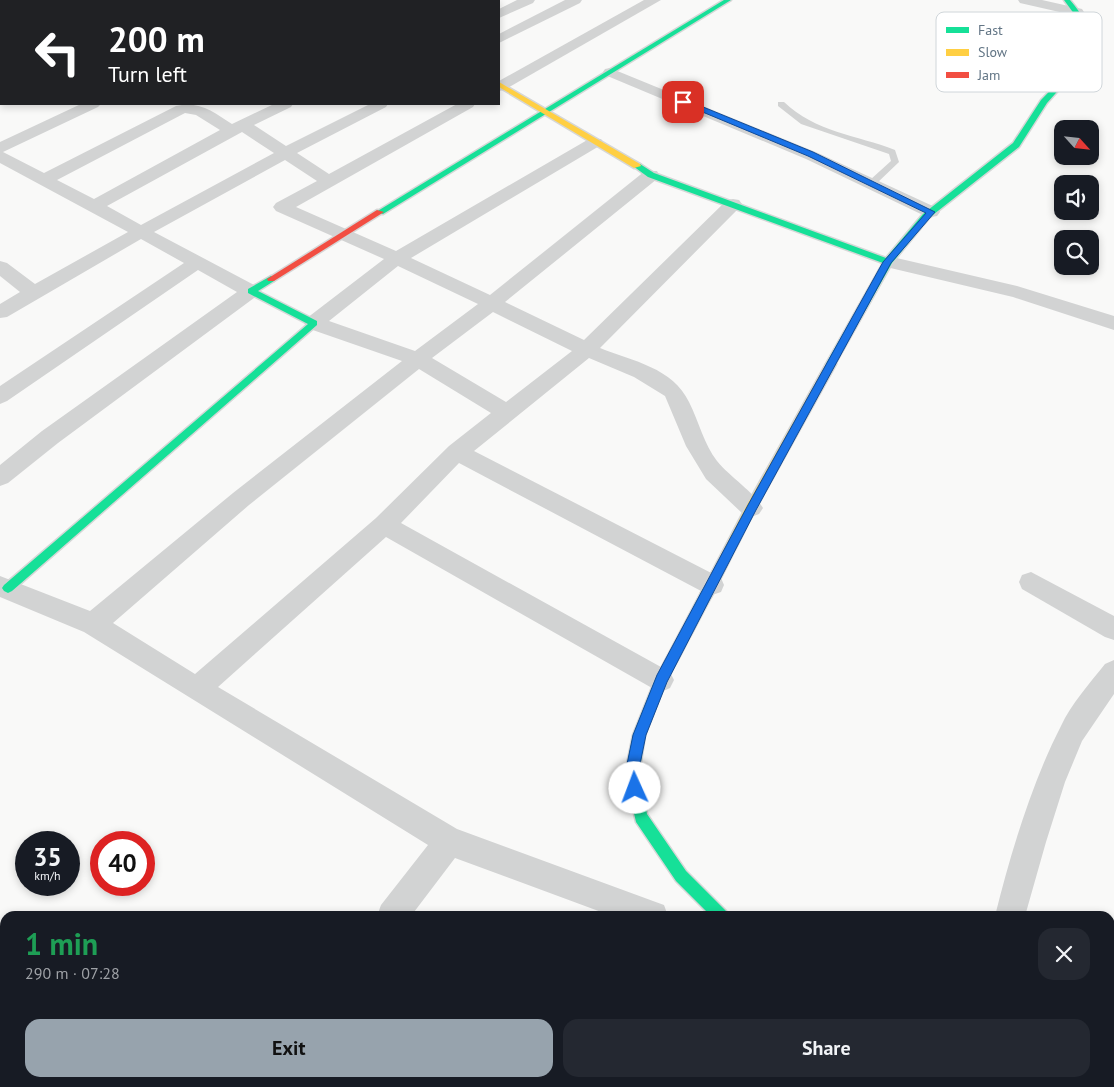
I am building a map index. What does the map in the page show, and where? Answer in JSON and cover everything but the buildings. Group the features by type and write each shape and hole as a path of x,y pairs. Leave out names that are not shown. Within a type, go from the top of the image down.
{"street":[{"path":"500,14 528,0"},
{"path":"500,38 575,0"},
{"path":"500,85 654,0"},
{"path":"0,477 50,437 251,291 342,233 728,0"},
{"path":"1026,0 1077,12"},
{"path":"1067,0 1077,12"},
{"path":"610,72 811,154 931,212"},
{"path":"500,85 651,175 888,262 1017,292 1114,323"},
{"path":"716,911 682,876 641,817 632,774 639,735 662,680 752,508 888,262 931,212 1016,145 1044,102 1053,92"},
{"path":"0,148 91,105"},
{"path":"93,206 237,128 284,105"},
{"path":"0,312 285,152 379,105"},
{"path":"466,105 282,206 397,258 586,350 654,379 673,392 709,468 722,484 752,508"},
{"path":"44,180 187,107 196,109 285,152 329,181"},
{"path":"595,142 397,258 314,323 4,587 93,624 449,841 639,911"},
{"path":"0,156 314,323 418,359 506,412"},
{"path":"93,624 241,499 492,303 651,175"},
{"path":"197,689 384,524 457,452 586,350 733,204"},
{"path":"0,396 198,262"},
{"path":"0,266 34,293"},
{"path":"457,452 712,585"},
{"path":"384,524 662,680"},
{"path":"1031,582 1114,629"},
{"path":"1012,911 1048,791 1072,733 1114,672"},
{"path":"396,911 449,841"}],"lane":[{"path":"781,104 788,112 818,127 892,152 895,162 872,182"}],"traffic: fast":[{"path":"380,212 728,0"},
{"path":"1067,0 1077,12"},
{"path":"831,364 888,262 926,216 1016,145 1044,102 1053,92"},
{"path":"637,166 651,175 888,262"},
{"path":"8,588 314,323 251,291 271,279"},
{"path":"707,593 661,680 639,735 632,774 641,817 681,876 716,911"}],"traffic: slow":[{"path":"500,85 637,166"},
{"path":"707,593 751,508 831,364"}],"traffic: jam":[{"path":"271,279 380,212"}],"route":[{"path":"635,788 632,774 639,735 662,680 752,508 888,262 931,212 811,154 683,102"}]}
